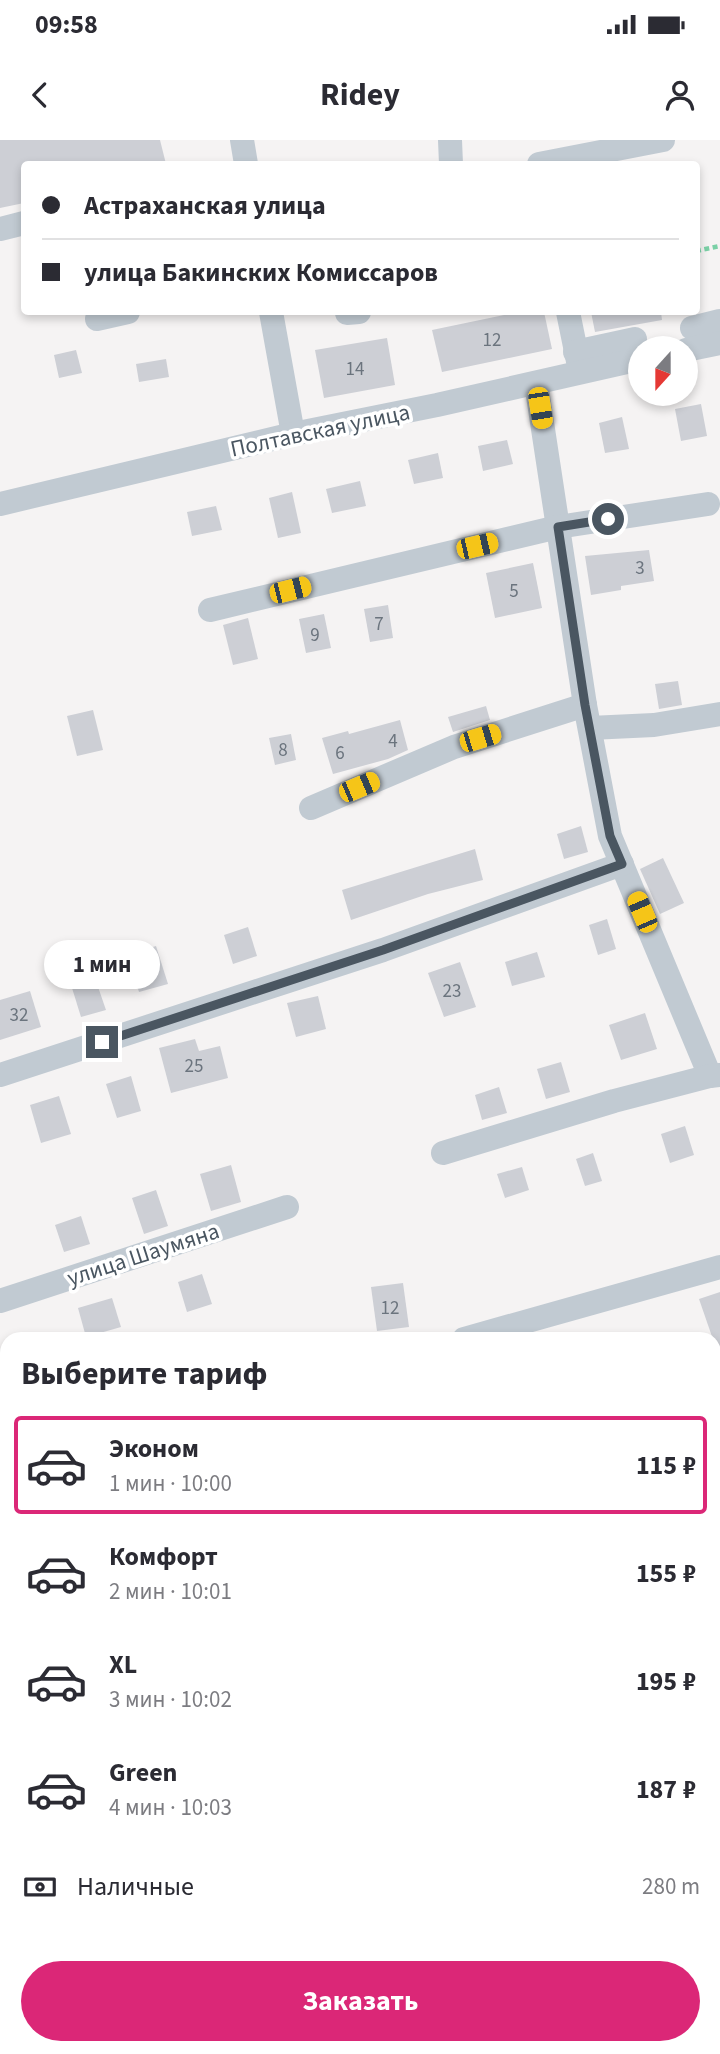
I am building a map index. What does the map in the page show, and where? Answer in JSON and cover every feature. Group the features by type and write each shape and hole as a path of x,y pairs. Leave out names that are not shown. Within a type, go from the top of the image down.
{"street":[{"path":"242,140 246,161"},
{"path":"450,140 451,161"},
{"path":"551,161 621,144 663,140 654,161"},
{"path":"0,229 21,224"},
{"path":"97,319 115,315"},
{"path":"272,315 293,434"},
{"path":"569,315 578,362"},
{"path":"694,336 720,321"},
{"path":"698,340 720,343"},
{"name":"Полтавская улица","path":"0,504 293,434 536,383 578,362 628,351"},
{"path":"443,1153 614,1101 715,1076 610,836 587,717 536,383"},
{"path":"210,610 558,527 708,505"},
{"path":"311,808 454,747 587,717 654,725 720,714"},
{"path":"0,1075 358,959 622,864"},
{"name":"улица Шаумяна","path":"0,1301 287,1207"},
{"path":"489,1332 720,1266"}],"path":[{"path":"700,250 720,246"}],"building":[{"path":"0,140 160,140 165,161 21,161 21,204 0,208"},
{"path":"504,315 545,315 552,349 442,372 432,330"},
{"path":"592,315 661,315 662,320 595,332"},
{"path":"387,338 395,385 324,398 315,350"},
{"path":"76,350 82,373 59,378 54,355"},
{"path":"166,359 169,377 139,382 136,364"},
{"path":"701,404 707,436 681,441 675,409"},
{"path":"622,417 629,449 605,453 599,423"},
{"path":"507,440 513,464 483,471 478,446"},
{"path":"438,453 443,478 414,484 408,460"},
{"path":"360,481 366,506 332,513 326,489"},
{"path":"292,492 301,533 278,538 269,498"},
{"path":"216,506 222,530 192,536 187,512"},
{"path":"649,550 654,581 621,586 621,590 591,595 585,556"},
{"path":"533,563 542,608 495,618 486,573"},
{"path":"388,605 393,638 370,642 364,609"},
{"path":"324,614 331,648 306,653 299,619"},
{"path":"248,618 258,659 233,665 223,625"},
{"path":"678,681 682,705 659,709 655,684"},
{"path":"486,706 490,720 453,732 448,717"},
{"path":"93,710 103,750 77,756 67,716"},
{"path":"400,720 408,750 388,759 333,774 322,738 348,731 349,734"},
{"path":"291,734 296,760 275,765 269,738"},
{"path":"581,826 588,852 564,859 557,834"},
{"path":"475,849 483,880 428,894 351,920 342,890"},
{"path":"663,858 684,903 660,914 640,869"},
{"path":"607,919 616,949 598,955 589,925"},
{"path":"248,927 257,956 233,964 224,935"},
{"path":"156,946 168,984 139,992 128,955"},
{"path":"537,952 545,977 512,986 505,962"},
{"path":"460,962 476,1007 444,1017 428,973"},
{"path":"96,981 106,1010 81,1017 72,988"},
{"path":"30,991 41,1027 0,1040 0,1000"},
{"path":"318,996 326,1029 296,1037 287,1003"},
{"path":"645,1013 657,1049 621,1060 609,1025"},
{"path":"195,1039 199,1051 220,1046 228,1078 171,1093 159,1048"},
{"path":"561,1062 570,1092 546,1099 537,1069"},
{"path":"131,1076 141,1111 117,1118 106,1084"},
{"path":"499,1087 507,1113 482,1120 475,1095"},
{"path":"59,1096 71,1134 41,1143 30,1105"},
{"path":"685,1126 694,1155 670,1163 661,1134"},
{"path":"593,1153 602,1181 585,1186 576,1159"},
{"path":"231,1165 241,1202 211,1211 200,1174"},
{"path":"522,1167 529,1190 505,1198 497,1174"},
{"path":"156,1190 168,1226 144,1234 132,1198"},
{"path":"81,1216 90,1244 64,1252 55,1225"},
{"path":"202,1274 212,1304 187,1312 178,1282"},
{"path":"403,1283 409,1327 377,1331 371,1287"},
{"path":"720,1292 720,1332 710,1332 699,1299"},
{"path":"112,1298 121,1327 104,1332 85,1332 78,1308"}],"route":[{"path":"102,1042 383,950 622,864 610,836 585,705 558,527 608,519"}]}
